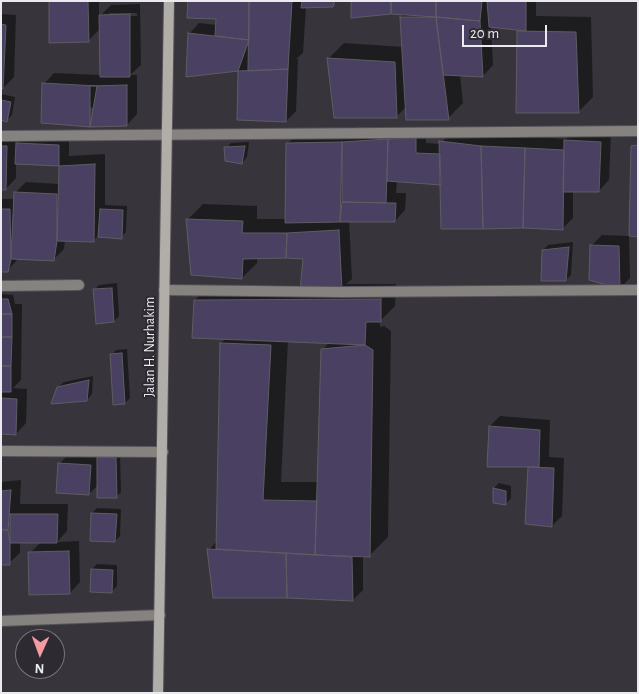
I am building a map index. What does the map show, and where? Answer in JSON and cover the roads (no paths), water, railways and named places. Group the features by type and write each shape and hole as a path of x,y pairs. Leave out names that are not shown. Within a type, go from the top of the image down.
{"main road":[{"name":"Jalan H. Nurhakim","path":"158,693 169,1"}],"street":[{"path":"1,136 638,130"},
{"path":"1,286 79,285"},
{"path":"164,290 361,292 638,290"},
{"path":"1,452 163,452"},
{"path":"1,621 160,615"}]}
